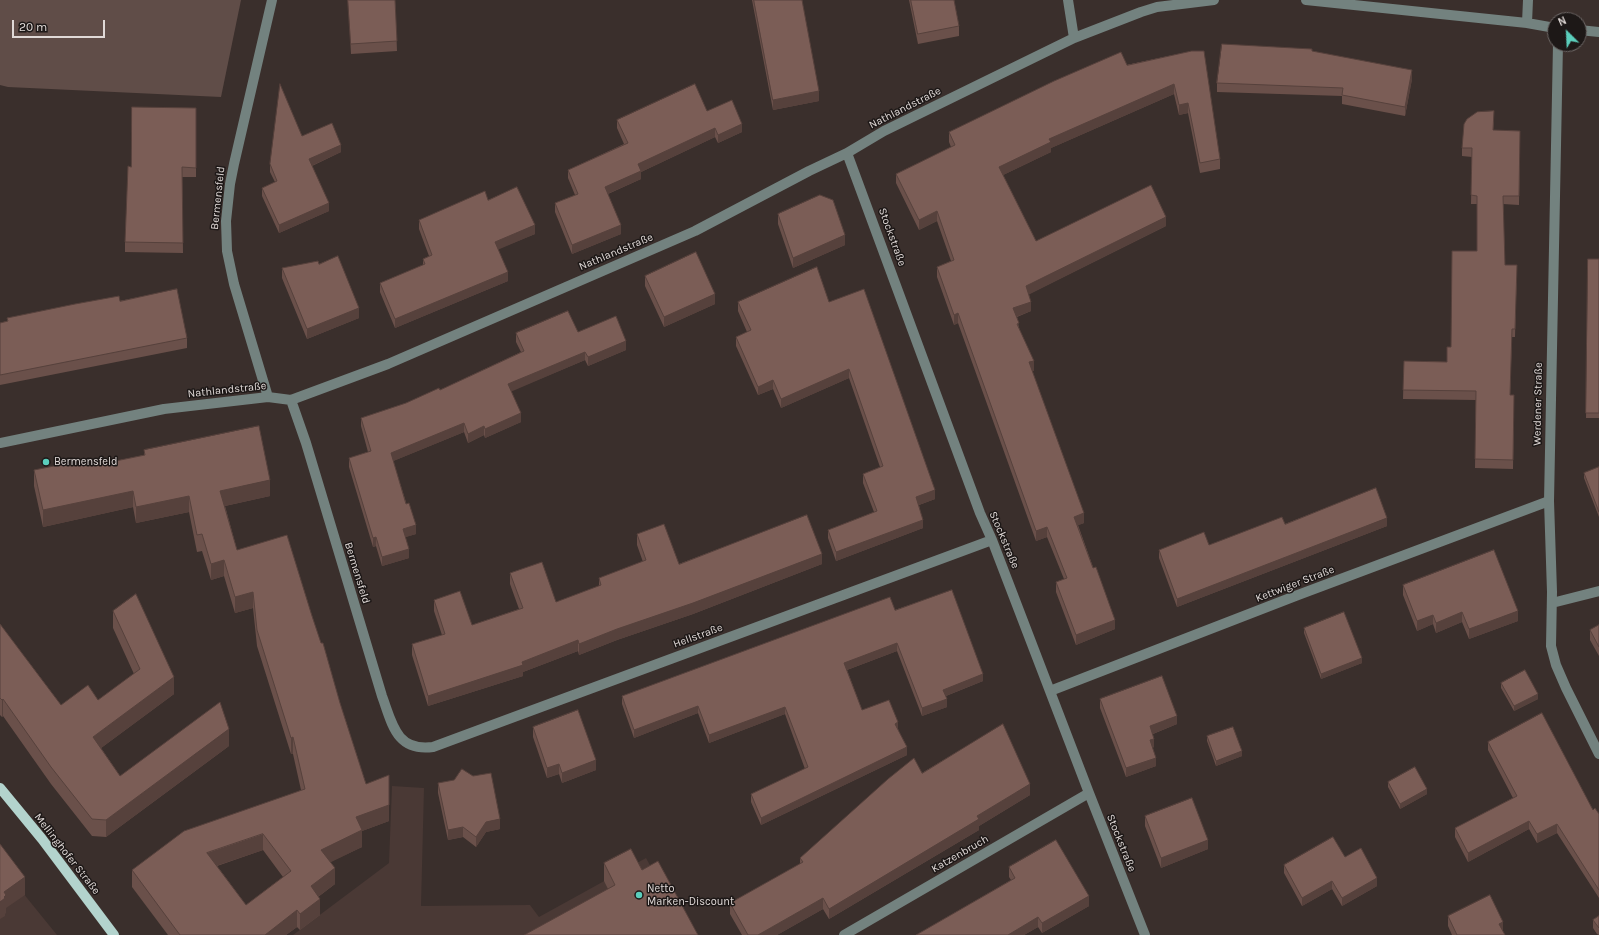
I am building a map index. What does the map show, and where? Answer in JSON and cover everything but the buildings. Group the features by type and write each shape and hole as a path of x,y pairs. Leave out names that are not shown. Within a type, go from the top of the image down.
{"main road":[{"name":"Mellinghofer Straße","path":"0,788 42,839 114,935"}],"street":[{"name":"Bermensfeld","path":"268,397 229,263 226,227 230,184 234,164 272,0"},
{"path":"1068,0 1074,38"},
{"name":"Nathlandstraße","path":"0,443 150,412 268,397 291,400 388,364 695,231 809,171 847,153 884,132 1074,38 1123,18 1152,9 1214,0"},
{"path":"1306,0 1527,23 1547,27"},
{"path":"1527,23 1528,0"},
{"path":"1587,31 1599,32"},
{"name":"Werdener Straße","path":"1558,52 1549,501 1552,603 1551,646 1556,665 1573,705 1599,754"},
{"name":"Stockstraße","path":"847,153 980,513 992,540 1145,935"},
{"name":"Bermensfeld","path":"291,400 306,443 382,696 395,732 402,740 411,745"},
{"name":"Kettwiger Straße","path":"1050,691 1298,595 1549,501"},
{"name":"Hellstraße","path":"411,745 423,748 433,747 992,540"},
{"path":"1552,603 1599,591"},
{"name":"Katzenbruch","path":"844,935 1089,793"}],"shaded area":[{"path":"0,0 241,0 221,97 8,87 0,85"},
{"path":"392,786 424,788 421,906 530,905 539,917 646,858 688,935 293,935 389,863"},
{"path":"0,862 27,898 57,935 0,935"}],"place":[{"name":"Bermensfeld","path":"46,462"},
{"name":"Netto Marken-Discount","path":"639,895"}]}
